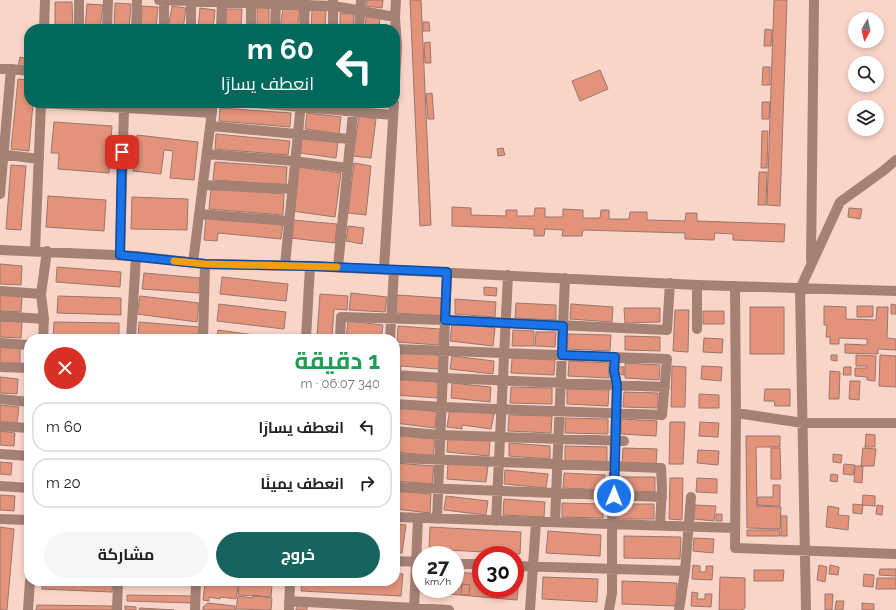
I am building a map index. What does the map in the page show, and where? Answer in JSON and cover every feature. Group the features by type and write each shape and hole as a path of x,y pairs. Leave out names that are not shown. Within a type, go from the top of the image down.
{"street":[{"path":"44,24 45,0"},
{"path":"79,0 79,24"},
{"path":"107,24 108,0"},
{"path":"136,24 137,0"},
{"path":"159,0 333,3 360,5 395,17"},
{"path":"164,0 164,24"},
{"path":"395,24 396,0"},
{"path":"811,265 814,0"},
{"path":"191,1 191,24"},
{"path":"221,24 222,1"},
{"path":"251,1 251,24"},
{"path":"275,24 276,2"},
{"path":"304,2 304,24"},
{"path":"333,3 333,24"},
{"path":"359,24 360,5"},
{"path":"0,69 24,70"},
{"path":"0,194 4,99 11,69"},
{"path":"35,251 41,108"},
{"path":"120,255 124,108 213,108 193,263"},
{"path":"285,266 300,108"},
{"path":"338,267 353,108"},
{"path":"358,108 393,115"},
{"path":"390,334 389,270 394,108"},
{"path":"211,126 349,140"},
{"path":"2,154 39,159"},
{"path":"207,154 294,161 347,168"},
{"path":"806,610 800,289 840,202 896,160"},
{"path":"203,185 292,189"},
{"path":"200,214 289,221"},
{"path":"0,250 136,256 205,264 338,267 800,289 896,291"},
{"path":"43,334 44,319 41,294 47,252"},
{"path":"131,334 136,256"},
{"path":"203,334 205,264"},
{"path":"306,334 310,266"},
{"path":"437,519 447,272"},
{"path":"496,521 508,275"},
{"path":"554,522 565,278"},
{"path":"340,334 341,317 667,330 670,283"},
{"path":"696,329 697,284"},
{"path":"735,286 735,548 896,554"},
{"path":"0,291 41,294"},
{"path":"0,316 44,319"},
{"path":"0,343 24,345"},
{"path":"400,349 667,359 662,415 400,404"},
{"path":"609,610 612,593 613,569 612,524 614,466 620,441 616,413 617,385 614,371 615,357"},
{"path":"0,367 24,368"},
{"path":"400,375 664,387"},
{"path":"0,399 24,401"},
{"path":"736,412 803,423 896,423"},
{"path":"0,426 24,428"},
{"path":"400,431 440,435 620,441"},
{"path":"0,454 24,456"},
{"path":"400,458 439,461 660,468 662,497 660,525"},
{"path":"0,486 24,488"},
{"path":"400,487 662,497"},
{"path":"679,610 685,571 691,497"},
{"path":"400,517 735,528"},
{"path":"418,518 419,546"},
{"path":"0,519 24,520"},
{"path":"530,610 536,522"},
{"path":"400,561 412,562"},
{"path":"524,566 685,571"},
{"path":"28,610 30,586"},
{"path":"116,610 118,586"},
{"path":"195,610 196,586"},
{"path":"290,586 289,605 448,610"},
{"path":"414,609 415,598"}],"building":[{"path":"367,0 383,0 382,8 366,6"},
{"path":"410,0 421,0 431,225 420,226"},
{"path":"774,0 787,0 780,206 767,205"},
{"path":"55,2 72,2 73,24 55,24"},
{"path":"115,3 131,4 129,24 114,24"},
{"path":"87,4 103,5 101,24 85,24"},
{"path":"142,6 158,7 156,24 141,24"},
{"path":"172,6 186,8 184,24 169,24"},
{"path":"257,7 269,8 269,24 257,24"},
{"path":"200,8 215,10 214,24 198,24"},
{"path":"283,8 300,10 298,24 281,24"},
{"path":"226,9 242,9 241,24 226,24"},
{"path":"312,10 326,11 325,24 311,24"},
{"path":"340,13 354,14 353,24 340,24"},
{"path":"366,17 380,18 379,24 365,24"},
{"path":"423,22 429,22 430,31 423,31"},
{"path":"765,29 772,30 771,46 764,46"},
{"path":"430,42 431,63 425,63 424,43"},
{"path":"20,57 24,58 24,68 18,67"},
{"path":"763,67 770,67 770,85 762,85"},
{"path":"600,70 608,89 580,101 572,81"},
{"path":"18,79 24,80 24,108 33,108 29,151 11,149"},
{"path":"432,93 434,119 428,119 426,94"},
{"path":"762,102 770,102 769,119 762,119"},
{"path":"220,108 291,113 290,127 219,121"},
{"path":"307,113 341,117 339,134 305,129"},
{"path":"359,116 376,119 371,158 353,156"},
{"path":"54,122 112,126 109,173 58,169 59,153 51,153"},
{"path":"762,131 768,131 767,168 761,168"},
{"path":"216,134 290,141 288,155 215,149"},
{"path":"137,135 198,142 194,180 170,178 173,151 164,150 161,174 133,171"},
{"path":"302,138 338,142 336,158 300,153"},
{"path":"503,148 505,155 498,156 497,149"},
{"path":"215,162 287,167 286,185 213,180"},
{"path":"354,163 371,166 366,215 348,213"},
{"path":"11,165 26,166 21,230 6,229"},
{"path":"299,167 341,173 335,217 292,211"},
{"path":"759,172 767,172 766,205 758,205"},
{"path":"211,188 284,194 283,215 209,209"},
{"path":"48,196 106,200 104,231 46,227"},
{"path":"132,197 188,199 187,230 131,229"},
{"path":"452,207 471,208 471,215 506,216 506,210 517,210 517,216 534,216 535,208 545,208 545,217 563,217 563,209 583,210 583,218 600,218 601,210 609,210 609,219 629,219 630,212 647,212 647,220 685,221 686,213 697,213 697,221 785,224 784,242 733,240 733,234 715,233 714,240 685,239 685,233 583,230 582,236 562,236 563,230 545,229 544,236 534,236 534,229 452,226"},
{"path":"849,208 862,209 860,219 848,217"},
{"path":"206,217 283,224 281,239 218,233 217,241 204,240"},
{"path":"292,220 337,224 335,243 290,238"},
{"path":"348,226 364,228 362,244 346,241"},
{"path":"0,264 22,266 21,285 0,284"},
{"path":"57,267 121,272 120,287 56,282"},
{"path":"144,273 200,278 199,293 142,289"},
{"path":"222,277 288,284 286,301 220,294"},
{"path":"484,287 497,288 496,296 484,295"},
{"path":"351,293 387,297 385,312 349,310"},
{"path":"320,294 348,296 347,310 334,309 332,334 317,334"},
{"path":"0,295 22,296 21,312 0,311"},
{"path":"397,295 442,298 441,316 396,313"},
{"path":"58,296 121,298 121,315 57,313"},
{"path":"140,296 199,303 197,322 137,314"},
{"path":"455,299 496,302 495,317 455,314"},
{"path":"516,303 556,305 556,320 515,318"},
{"path":"219,304 286,312 284,329 217,321"},
{"path":"571,304 613,307 612,322 570,319"},
{"path":"891,304 896,305 896,314 891,314"},
{"path":"824,306 846,307 846,319 876,320 877,307 888,307 887,338 896,339 896,350 878,349 878,354 845,353 845,344 867,345 867,339 839,338 839,344 830,344 830,337 826,337 827,325 824,325"},
{"path":"857,306 873,306 873,317 857,317"},
{"path":"750,307 784,307 784,354 750,354"},
{"path":"624,308 660,308 660,322 625,323"},
{"path":"675,310 689,310 688,352 673,351"},
{"path":"703,311 724,311 724,324 703,324"},
{"path":"0,321 22,322 21,338 0,337"},
{"path":"348,321 383,325 382,334 346,334"},
{"path":"54,322 119,323 119,334 53,334"},
{"path":"139,322 199,327 198,334 138,334"},
{"path":"452,323 495,328 493,346 450,341"},
{"path":"398,326 440,329 439,345 400,342 400,334 398,334"},
{"path":"218,330 247,334 218,334"},
{"path":"513,330 534,331 534,346 512,346"},
{"path":"536,332 556,332 555,347 535,346"},
{"path":"568,334 611,335 610,351 567,349"},
{"path":"625,336 660,337 660,351 625,350"},
{"path":"704,338 723,339 722,353 703,352"},
{"path":"0,347 20,348 20,365 0,364"},
{"path":"400,351 440,355 438,369 401,366 400,371"},
{"path":"831,355 837,355 837,361 831,360"},
{"path":"856,355 876,356 875,381 867,380 867,377 855,376 855,368 867,368 867,366 856,366"},
{"path":"880,355 896,356 896,387 879,386"},
{"path":"452,356 494,361 493,374 450,369"},
{"path":"512,358 555,360 554,375 511,373"},
{"path":"569,361 609,363 609,378 568,376"},
{"path":"625,363 660,365 659,380 625,378"},
{"path":"672,366 686,367 685,407 671,407"},
{"path":"702,366 722,367 721,381 701,379"},
{"path":"618,367 624,367 624,375 618,374"},
{"path":"844,367 851,367 851,375 843,375"},
{"path":"830,371 840,372 839,399 829,399"},
{"path":"0,377 18,379 17,394 0,393"},
{"path":"400,378 439,382 438,398 400,395"},
{"path":"850,381 860,381 859,400 849,399"},
{"path":"452,383 491,387 490,402 451,398"},
{"path":"511,387 552,388 552,404 510,403"},
{"path":"567,389 609,390 608,406 567,404"},
{"path":"765,389 790,389 790,406 775,406 774,401 764,401"},
{"path":"624,392 658,393 658,408 623,407"},
{"path":"699,394 719,395 719,408 699,408"},
{"path":"0,405 19,407 17,424 0,422"},
{"path":"400,407 437,412 435,428 400,424"},
{"path":"450,408 494,414 491,429 462,425 462,429 447,427"},
{"path":"509,415 552,416 551,433 508,431"},
{"path":"565,418 608,419 608,434 565,433"},
{"path":"621,419 657,421 656,436 621,434"},
{"path":"670,422 685,422 683,464 669,464"},
{"path":"700,422 719,423 718,437 699,436"},
{"path":"0,431 15,433 14,446 0,445"},
{"path":"866,434 875,435 875,447 865,447"},
{"path":"400,436 435,439 433,456 400,453"},
{"path":"746,436 780,436 780,447 756,447 757,506 781,507 780,529 747,528"},
{"path":"448,437 490,440 489,456 447,452"},
{"path":"509,443 550,446 550,459 509,456"},
{"path":"565,446 607,447 607,462 565,461"},
{"path":"623,448 657,449 656,465 622,463"},
{"path":"771,448 780,448 781,479 771,479"},
{"path":"863,448 876,449 874,466 861,466"},
{"path":"698,450 719,451 718,465 697,463"},
{"path":"833,454 842,455 841,463 833,462"},
{"path":"0,462 12,463 11,475 0,474"},
{"path":"400,463 434,466 432,484 400,481"},
{"path":"448,463 488,466 486,482 447,479"},
{"path":"844,464 855,465 853,475 843,474"},
{"path":"855,466 863,466 862,483 854,482"},
{"path":"505,470 548,474 546,488 504,484"},
{"path":"564,473 605,475 604,490 563,488"},
{"path":"831,474 838,475 837,482 830,481"},
{"path":"621,477 655,477 655,492 621,491"},
{"path":"670,478 683,478 682,520 669,519"},
{"path":"697,478 717,479 717,493 696,492"},
{"path":"773,485 780,485 780,506 757,505 758,497 773,497"},
{"path":"400,491 431,494 430,513 400,510"},
{"path":"0,495 15,496 14,511 0,510"},
{"path":"863,495 875,496 875,506 862,505"},
{"path":"446,496 488,501 486,515 444,510"},
{"path":"504,499 545,502 544,517 503,515"},
{"path":"562,503 603,504 603,518 562,517"},
{"path":"619,504 654,504 654,519 618,519"},
{"path":"853,504 863,505 862,514 853,513"},
{"path":"695,505 716,506 714,521 694,519"},
{"path":"877,505 883,506 882,515 876,514"},
{"path":"828,506 839,508 838,515 849,516 848,530 826,527"},
{"path":"716,514 722,514 722,521 716,521"},
{"path":"781,516 787,516 787,536 781,536"},
{"path":"400,524 406,525 402,553 400,553"},
{"path":"0,527 14,529 7,610 0,610"},
{"path":"430,527 521,532 520,546 472,546 472,551 464,551 464,546 429,546"},
{"path":"747,530 779,530 780,536 747,536"},
{"path":"548,531 601,535 600,556 546,553"},
{"path":"624,536 681,537 680,559 624,558"},
{"path":"694,538 714,539 713,553 693,551"},
{"path":"693,565 700,566 700,572 706,572 706,566 713,566 712,580 692,579"},
{"path":"819,565 827,567 825,582 817,580"},
{"path":"830,565 839,567 838,575 829,574"},
{"path":"880,569 896,569 896,576 879,575"},
{"path":"754,570 784,570 783,581 754,581"},
{"path":"464,573 472,573 472,596 464,595"},
{"path":"400,574 403,574 401,596 301,591 302,586 400,586"},
{"path":"864,574 874,575 873,587 863,586"},
{"path":"543,577 598,579 597,602 542,599"},
{"path":"720,577 745,578 745,608 742,610 719,610"},
{"path":"877,578 896,578 896,589 876,589"},
{"path":"622,581 677,583 676,606 622,604"},
{"path":"464,584 470,585 469,595 464,595"},
{"path":"42,586 113,586 112,592 42,589"},
{"path":"205,586 238,586 236,599 209,597 209,601 203,600"},
{"path":"239,586 272,586 271,597 238,595"},
{"path":"692,592 698,593 697,599 705,599 705,594 712,594 711,607 691,606"},
{"path":"825,594 833,594 832,610 825,610"},
{"path":"127,595 193,596 192,603 127,601"},
{"path":"253,595 272,598 271,610 236,609 238,596 253,598"},
{"path":"494,598 517,598 517,600"},
{"path":"836,601 844,601 843,610 835,610"},
{"path":"208,603 235,606 235,610 203,610 203,607"},
{"path":"862,603 874,604 874,610 862,610"},
{"path":"37,605 112,606 112,610 36,610"},
{"path":"125,606 136,607 136,610 125,610"},
{"path":"297,606 307,607 307,610 296,610"},
{"path":"140,608 174,610 139,610"}],"slow traffic":[{"path":"174,261 205,264 337,267"}],"route":[{"path":"122,152 120,255 205,264 310,266 447,272 445,320 563,326 562,355 615,357 614,371 617,385 614,496"}]}
